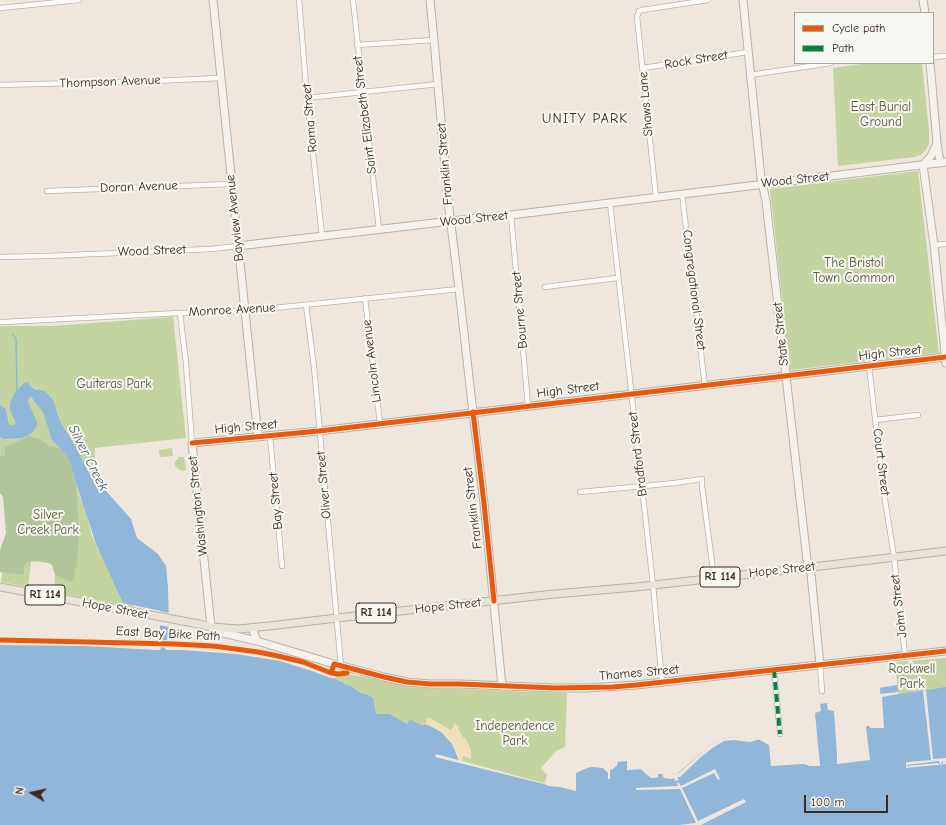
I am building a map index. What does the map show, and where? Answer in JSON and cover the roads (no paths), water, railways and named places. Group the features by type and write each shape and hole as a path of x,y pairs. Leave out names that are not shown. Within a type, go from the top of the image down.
{"main road":[{"name":"Hope Street","path":"0,587 199,624 211,628 252,628 554,594 653,585 946,551"}],"street":[{"path":"0,8 79,0"},
{"name":"Bayview Avenue","path":"213,0 258,437"},
{"name":"Roma Street","path":"299,0 307,98 322,236"},
{"name":"Saint Elizabeth Street","path":"353,0 362,92 379,229"},
{"name":"Franklin Street","path":"430,0 451,221 484,503 502,686"},
{"name":"Shaws Lane","path":"656,197 637,17 639,12 642,10 708,0"},
{"name":"State Street","path":"745,0 750,75 807,560 810,567 822,691"},
{"path":"924,0 925,12"},
{"path":"357,45 434,40"},
{"name":"Rock Street","path":"643,68 748,52"},
{"path":"934,57 946,56"},
{"path":"750,75 824,64"},
{"path":"930,64 937,143 939,156 944,162"},
{"name":"Thompson Avenue","path":"0,85 220,78"},
{"path":"307,98 438,84"},
{"path":"937,143 931,156 923,165 934,245 946,359"},
{"name":"Wood Street","path":"0,257 211,249 511,215 944,162"},
{"name":"Doran Avenue","path":"47,191 232,184"},
{"name":"Congregational Street","path":"682,194 705,386"},
{"name":"Bradford Street","path":"610,203 653,585 662,682"},
{"name":"Bourne Street","path":"511,215 528,406"},
{"path":"934,245 946,244"},
{"path":"545,287 618,278"},
{"name":"Monroe Avenue","path":"2,322 246,311 459,289"},
{"name":"Lincoln Avenue","path":"365,298 380,423"},
{"name":"Oliver Street","path":"306,305 314,367 341,666"},
{"name":"Washington Street","path":"180,313 211,628"},
{"name":"High Street","path":"192,443 319,431 868,366 946,359"},
{"name":"Court Street","path":"868,366 894,557"},
{"path":"875,420 918,415"},
{"name":"Bay Street","path":"270,436 282,566"},
{"path":"580,492 702,479 714,578"},
{"name":"John Street","path":"894,557 905,655"},
{"name":"Thames Street","path":"211,628 223,633 257,641 341,666 407,682 556,688 636,685 946,651"},
{"path":"252,628 257,641"},
{"path":"774,670 780,734"}],"water":[{"path":"28,382 30,386 35,389 45,391 53,400 61,423 77,449 89,473 131,519 137,538 158,554 166,566 169,628 167,640 159,640 161,611 123,603 96,544 69,459 52,440 43,412 31,397 28,399 28,402 37,422 37,426 32,433 22,438 3,439 0,437 0,405 6,409 9,424 12,426 16,423 10,410 10,403 17,390 24,383"},
{"path":"0,644 208,649 284,659 313,669 351,686 359,692 373,698 376,714 390,714 407,724 410,719 423,726 425,724 441,732 452,744 459,761 458,762 576,791 576,767 609,765 609,770 613,769 618,764 617,762 627,761 627,770 646,769 654,774 678,773 709,746 721,739 732,737 758,739 769,745 771,766 804,764 810,766 820,766 815,713 821,711 820,704 827,703 828,710 834,711 837,764 870,760 866,727 882,724 880,688 897,685 898,694 946,687 946,825 0,825"}],"waterway":[{"path":"13,335 16,339 17,392"}],"district":[{"name":"UNITY PARK","path":"585,119"}],"park label":[{"name":"East Burial Ground","path":"881,114"},
{"name":"The Bristol Town Common","path":"854,270"},
{"name":"Guiteras Park","path":"114,384"},
{"name":"Silver Creek Park","path":"48,522"},
{"name":"Rockwell Park","path":"912,676"},
{"name":"Independence Park","path":"515,734"}],"water label":[{"name":"Silver Creek","path":"88,458"}]}
